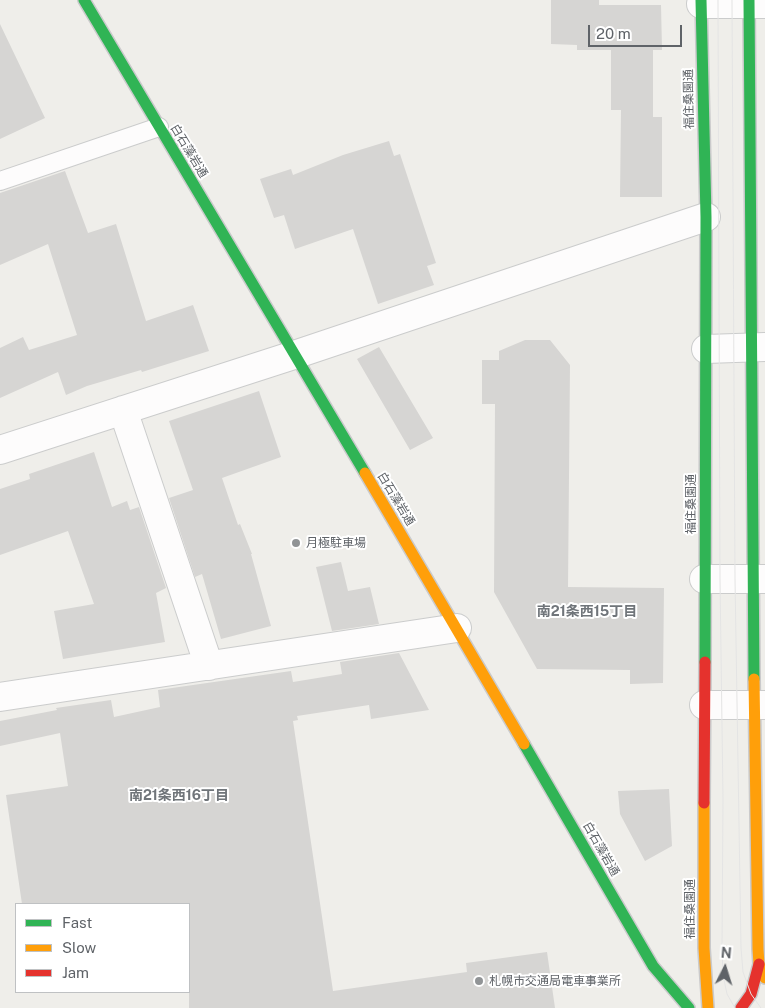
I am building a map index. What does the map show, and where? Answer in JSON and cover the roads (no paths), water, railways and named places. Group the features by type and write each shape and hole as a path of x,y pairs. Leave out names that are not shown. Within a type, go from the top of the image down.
{"street":[{"name":"白石藻岩通","path":"84,0 456,628 653,966 689,1008"},
{"path":"701,2 754,3 759,347 759,964 751,994 741,1008"},
{"name":"福住桑園通","path":"701,2 706,217 704,948 708,1008"},
{"path":"0,450 294,355 706,217"},
{"path":"706,349 759,347"},
{"path":"123,410 209,666"},
{"path":"704,579 759,579"},
{"path":"0,697 456,628"},
{"path":"704,705 759,705"},
{"path":"759,964 765,978"}],"lane":[{"path":"0,181 159,127"}],"tram line":[{"path":"718,0 720,579 723,799 722,948 723,975 727,994 735,1008"},
{"path":"732,0 735,579 741,948 743,972 751,994 761,1008"}],"place":[{"name":"月極駐車場","path":"296,543"},
{"name":"札幌市交通局電車事業所","path":"479,981"}],"district":[{"name":"南21条西15丁目","path":"587,612"},
{"name":"南21条西16丁目","path":"179,796"}]}
